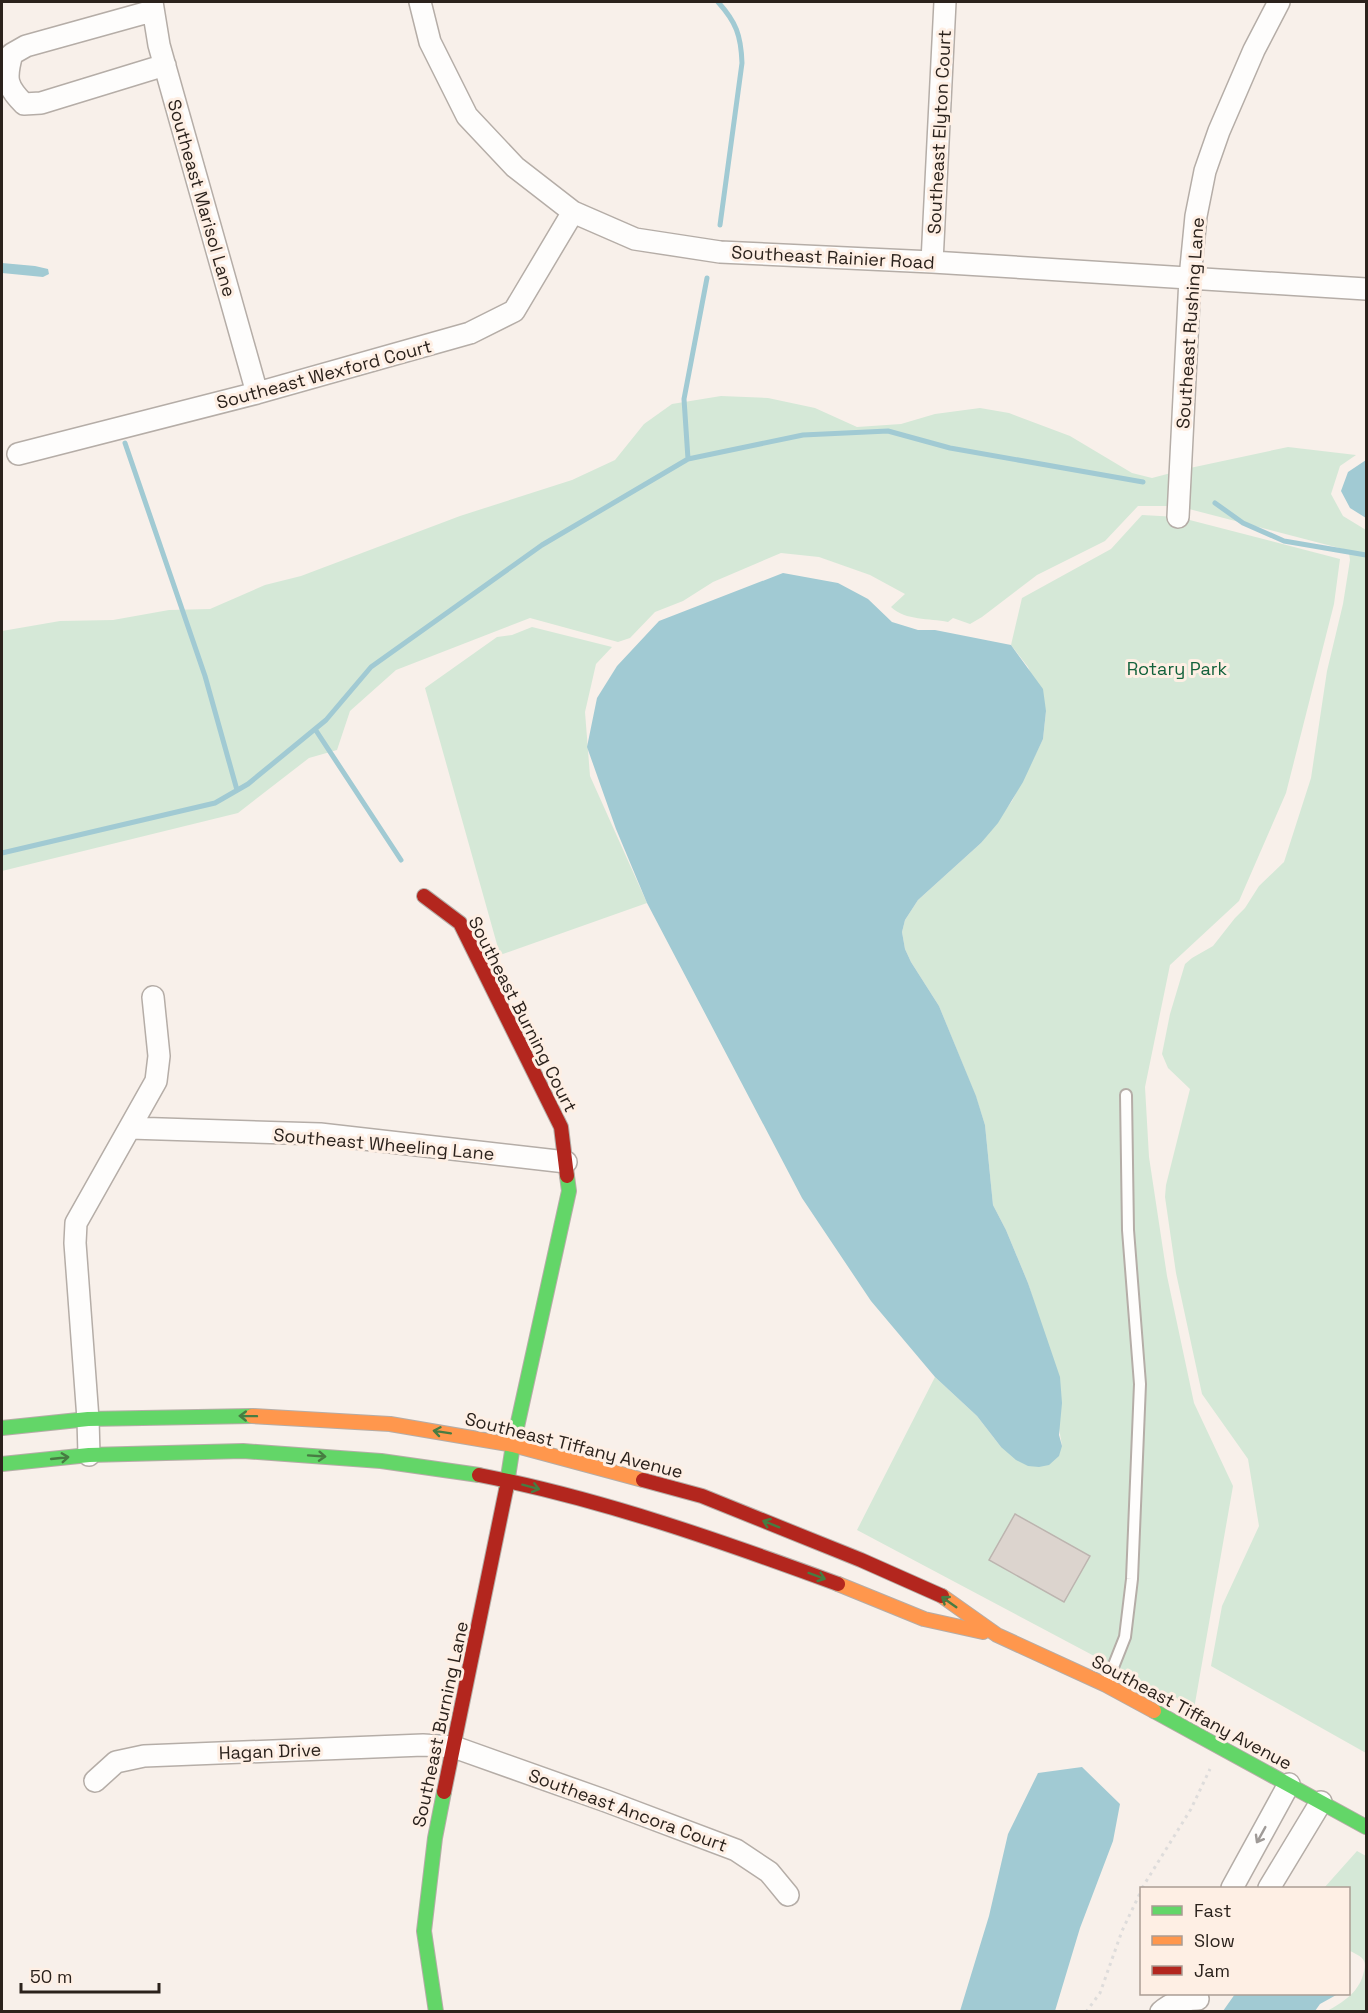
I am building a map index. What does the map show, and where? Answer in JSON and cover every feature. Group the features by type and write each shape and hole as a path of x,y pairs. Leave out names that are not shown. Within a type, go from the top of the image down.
{"street":[{"name":"Southeast Rainier Road","path":"420,2 430,42 467,116 515,167 573,212 635,239 720,252 932,262 1366,289"},
{"name":"Southeast Elyton Court","path":"932,262 945,2"},
{"name":"Southeast Rushing Lane","path":"1178,517 1190,278 1196,216 1205,171 1219,131 1254,50 1279,2"},
{"name":"Southeast Marisol Lane","path":"152,6 165,65 257,393"},
{"path":"152,6 26,46 12,54 7,74 10,90 24,105 41,103 165,65"},
{"name":"Southeast Wexford Court","path":"18,454 257,393 470,333 514,311 573,212"},
{"name":"Southeast Burning Court","path":"424,896 460,923 561,1127 569,1191 513,1445"},
{"path":"89,1455 75,1243 76,1223 156,1081 159,1056 153,997"},
{"name":"Southeast Wheeling Lane","path":"130,1128 320,1134 566,1162"},
{"name":"Southeast Tiffany Avenue","path":"2,1428 88,1419 249,1416 378,1423 513,1445 624,1473 702,1496 939,1594 997,1635 1106,1685 1366,1827"},
{"name":"Southeast Burning Lane","path":"436,2012 424,1931 435,1838 508,1481 513,1445"},
{"name":"Southeast Tiffany Avenue","path":"2,1464 89,1455 243,1451 381,1461 450,1470 508,1481 703,1535 849,1588 924,1619 997,1635"},
{"name":"Hagan Drive","path":"95,1780 116,1761 144,1756 423,1745 454,1747"},
{"name":"Southeast Ancora Court","path":"454,1747 736,1850 769,1872 788,1895"},
{"path":"1234,1887 1289,1784"},
{"path":"1270,1887 1321,1802"},
{"path":"1161,2012 1180,2001 1198,2001"}],"lane":[{"path":"1106,1685 1125,1637 1132,1579 1140,1384 1128,1230 1126,1095"}],"path":[{"path":"1143,1887 1191,1809 1210,1769"},
{"path":"1086,2012 1100,1994 1122,1931 1140,1893"}],"green space":[{"path":"721,396 768,398 815,408 857,427 901,424 935,414 980,408 1009,413 1070,436 1132,473 1152,478 1171,473 1169,506 1138,506 1105,541 1037,575 970,624 953,618 948,622 904,615 891,607 905,594 870,575 819,557 781,553 713,582 683,601 655,612 630,638 618,642 530,618 396,670 350,711 337,750 309,758 238,813 2,871 2,631 60,621 113,620 169,610 210,609 265,585 301,576 460,516 572,480 615,460 644,424 672,404"},
{"path":"1288,447 1356,455 1340,466 1331,494 1343,516 1366,530 1366,1753 1211,1666 1222,1606 1259,1526 1248,1459 1202,1394 1176,1273 1165,1197 1190,1089 1168,1068 1162,1054 1170,1014 1185,964 1213,946 1245,908 1259,886 1284,862 1311,778 1327,671 1343,604 1350,560 1349,553 1343,549 1189,509 1190,468"},
{"name":"Rotary Park","path":"1142,515 1178,517 1340,559 1334,604 1286,793 1239,901 1170,965 1145,1087 1149,1157 1167,1276 1194,1403 1233,1486 1194,1709 857,1530 935,1377 977,1416 1001,1447 1062,1446 1042,1328 1028,1283 993,1205 985,1125 939,1006 911,962 905,949 902,932 905,920 918,900 981,843 1012,801 1043,739 1046,711 1028,667 1011,645 1022,598 1111,549"},
{"path":"532,627 612,647 596,664 585,712 590,776 647,903 500,955 425,688 497,637 512,635"},
{"path":"1357,1851 1366,1856 1366,2011 1327,2011 1344,2001 1353,1992 1361,1981 1365,1964 1363,1959 1350,1951 1350,1887 1325,1887"}],"water":[{"path":"2,263 48,269 49,274 43,277 2,273"},
{"path":"1366,460 1366,518 1350,508 1341,491 1348,472"},
{"path":"783,573 838,583 868,599 892,622 918,630 935,630 1011,645 1043,689 1046,711 1043,739 1023,782 998,823 981,843 918,900 905,920 902,932 905,949 939,1006 976,1096 985,1125 993,1205 1028,1283 1060,1377 1062,1403 1059,1435 1062,1446 1059,1456 1049,1465 1028,1466 1016,1460 1001,1447 977,1416 935,1377 871,1301 802,1198 647,903 616,829 587,747 597,698 617,666 659,621"},
{"path":"1082,1767 1120,1804 1113,1841 1080,1928 1055,2011 960,2011 989,1916 1008,1834 1038,1773"},
{"path":"1234,1995 1336,1995 1320,2004 1315,2011 1223,2011"}],"building":[{"path":"1015,1514 1090,1556 1064,1602 989,1560"}],"waterway":[{"path":"718,2 736,30 742,63 720,225"},
{"path":"688,459 684,399 707,278"},
{"path":"2,853 215,803 248,784 326,720 371,667 542,545 688,459 803,435 888,431 950,448 1143,482"},
{"path":"125,443 205,676 237,790"},
{"path":"1215,503 1243,523 1284,541 1366,555"},
{"path":"315,729 401,860"}],"traffic: fast":[{"path":"506,1490 513,1445 569,1191 567,1176"},
{"path":"2,1428 88,1419 252,1416"},
{"path":"2,1464 89,1455 243,1451 381,1461 479,1475"},
{"path":"1154,1711 1366,1827"},
{"path":"436,2012 424,1931 435,1838 444,1792"}],"traffic: slow":[{"path":"252,1416 390,1424 513,1445 643,1480"},
{"path":"838,1584 924,1619 983,1632"},
{"path":"942,1596 997,1635 1106,1685 1154,1711"}],"traffic: jam":[{"path":"424,896 460,923 561,1127 567,1176"},
{"path":"479,1475 571,1496 661,1522 838,1584"},
{"path":"643,1480 702,1496 861,1560 942,1596"},
{"path":"444,1792 506,1490"}]}
